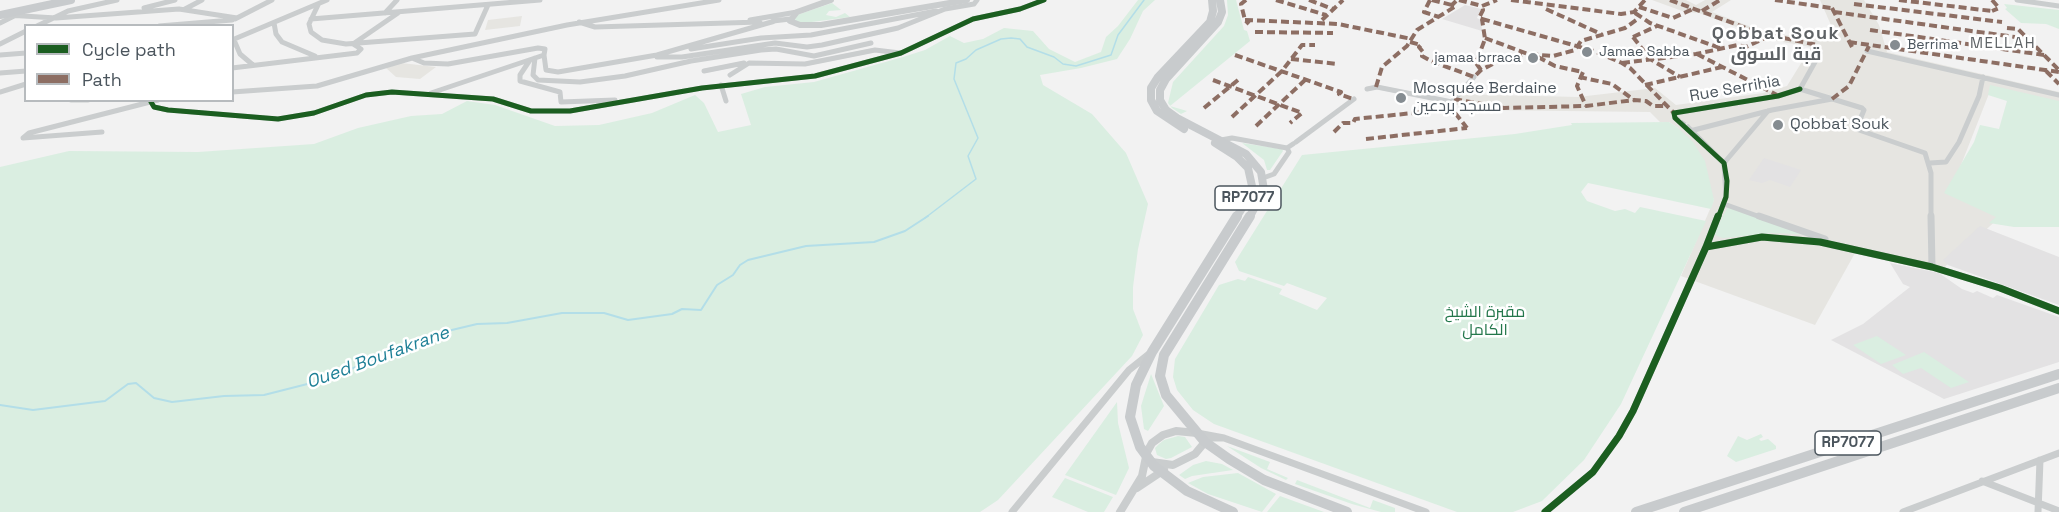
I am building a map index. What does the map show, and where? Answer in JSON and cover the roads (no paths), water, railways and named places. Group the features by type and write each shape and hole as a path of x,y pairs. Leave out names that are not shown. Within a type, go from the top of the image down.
{"main road":[{"path":"0,14 60,0"},
{"path":"0,14 71,0"},
{"name":"RP7077","path":"1212,0 1214,11 1210,22 1158,76 1150,94 1153,105 1162,116 1181,128 1246,154 1256,164 1263,178 1264,190 1242,231 1170,344 1160,367 1160,376 1166,395 1205,442 1264,480 1347,512"},
{"name":"RP7077","path":"1220,0 1222,12 1218,22 1166,79 1159,95 1162,104 1172,114 1211,135 1243,162 1250,172 1252,186 1243,209 1152,352 1136,385 1130,417 1132,428 1146,457 1161,472 1187,491 1233,512"},
{"path":"1250,172 1263,178"},
{"name":"RP7077","path":"1636,512 2059,374"},
{"name":"RP7077","path":"1684,512 2059,388"}],"street":[{"path":"40,24 68,11 117,0"},
{"path":"135,12 174,0"},
{"path":"184,9 202,0"},
{"path":"223,24 272,0"},
{"path":"234,40 327,0"},
{"path":"385,13 397,0"},
{"path":"501,0 508,3"},
{"path":"311,19 540,0"},
{"path":"234,92 317,86 412,58 579,22 719,0"},
{"path":"579,22 595,27 748,20 797,12 831,0"},
{"path":"790,19 800,25 821,25 967,0"},
{"path":"657,55 761,38 788,38 822,33 974,4 977,0"},
{"path":"154,102 154,107 168,110 278,119 314,113 379,93 493,99 513,107 543,112 570,111 721,85 815,76 901,53 973,19 1011,12 1044,0"},
{"path":"2017,0 2059,6"},
{"path":"318,4 309,28 322,40 334,44 475,34 488,5"},
{"path":"0,23 28,9"},
{"path":"0,14 50,18 184,9 235,19"},
{"path":"650,57 682,57 776,46 822,45 898,28 945,9"},
{"path":"353,44 399,12"},
{"path":"588,21 658,24 775,21 790,19 797,12"},
{"path":"181,24 235,19"},
{"path":"412,58 424,63 448,64 538,48 545,49 546,70 558,72 650,57 775,21"},
{"path":"274,23 276,34 282,42 319,58"},
{"path":"0,44 24,34"},
{"path":"234,42 240,54 253,65"},
{"path":"533,59 534,78 566,83 625,76 776,46 814,56 871,43"},
{"path":"234,68 357,53 361,49 353,44"},
{"path":"704,71 749,63 805,64 875,50 901,53"},
{"path":"838,51 839,57"},
{"path":"1867,51 2059,95"},
{"path":"0,55 24,53"},
{"path":"1820,53 1800,89 1863,109 1857,127 1859,130 1925,153 1930,163 1933,206 1932,267"},
{"path":"428,94 544,55"},
{"path":"533,59 520,75 520,81 560,92 561,102 636,100"},
{"path":"730,75 749,63"},
{"path":"0,73 24,71"},
{"path":"1264,190 1292,145 1367,89 1377,87 1452,102 1474,77"},
{"path":"1930,163 1946,162 1959,142 1979,96 1983,77"},
{"path":"1,91 24,85"},
{"path":"721,85 726,101"},
{"name":"Rue Serrihia","path":"1675,115 1778,96 1800,89"},
{"path":"1545,512 1576,488 1593,471 1619,436 1633,411 1724,204 1727,181 1724,163 1689,129 1832,99"},
{"path":"102,132 23,138 29,134 150,102"},
{"path":"1724,163 1768,111"},
{"path":"1211,135 1292,145"},
{"path":"1221,143 1232,138"},
{"path":"1263,178 1274,174"},
{"path":"1724,204 1852,248"},
{"path":"1706,247 1773,237 1806,239 1932,267 2000,288 2059,311"},
{"path":"1012,512 1129,370 1152,352"},
{"path":"1123,511 1142,476 1148,447 1163,435 1176,431 1224,438 1426,512"},
{"path":"1135,489 1195,454 1205,442 1212,438 1224,438"},
{"path":"1904,512 2059,453"},
{"path":"1146,457 1162,465 1173,465"},
{"path":"2038,508 2040,460"},
{"path":"1982,481 2038,508 2059,511"}],"waterway":[{"name":"Oued Boufakrane","path":"925,218 976,179 968,156 978,138 954,79 956,63 966,59 976,50 1001,39 1011,38 1020,39 1027,47 1054,57 1063,64 1076,66 1111,55 1118,35 1144,0"},
{"name":"Oued Boufakrane","path":"0,405 33,410 105,401 128,384 136,383 154,398 172,402 224,396 264,395 327,379 435,334 477,324 507,323 562,313 604,313 628,320 672,314 682,309 701,310 717,285 733,275 740,265 748,260 806,246 874,242 905,231 925,218"}],"tunnel":[{"path":"1675,118 1688,127"}],"place":[{"name":"Berrima","path":"1895,45"},
{"name":"Jamae Sabba","path":"1587,52"},
{"name":"jamaa brraca","path":"1533,58"},
{"name":"Mosquée Berdaine مسجد بردعين","path":"1401,98"},
{"name":"Qobbat Souk","path":"1778,125"}],"district":[{"name":"Qobbat Souk قبة السوق","path":"1776,44"},
{"name":"MELLAH","path":"2003,44"}],"park label":[{"name":"مقبرة الشيخ الكامل","path":"1485,322"}]}
